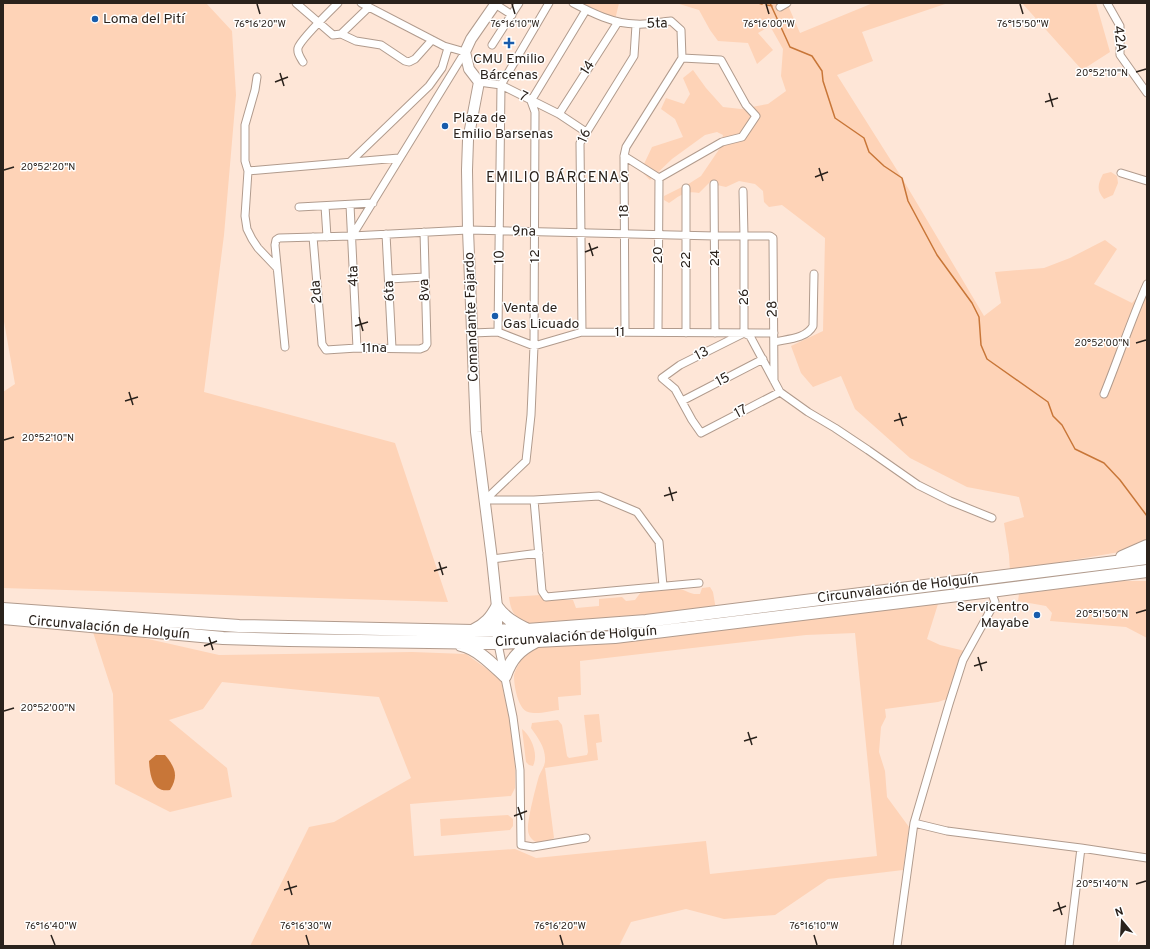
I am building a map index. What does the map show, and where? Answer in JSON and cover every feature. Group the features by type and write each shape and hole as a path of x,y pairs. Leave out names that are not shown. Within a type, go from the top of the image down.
{"highway":[{"path":"1110,562 1147,546"},
{"name":"Circunvalación de Holguín","path":"3,609 239,626 473,631 527,630 646,621 1147,558"},
{"name":"Circunvalación de Holguín","path":"3,618 222,638 499,643 615,637 1147,571"},
{"path":"1115,574 1147,574"},
{"path":"473,631 485,625 497,607 503,616 527,630"},
{"path":"454,643 468,646 505,676 510,663 517,655 525,647 536,641"}],"street":[{"path":"296,3 333,36 341,34 368,7"},
{"path":"303,62 298,53 298,46 338,3"},
{"path":"362,3 448,48 465,52"},
{"path":"492,45 519,3"},
{"name":"10","path":"498,332 502,85 549,3"},
{"name":"5ta","path":"574,3 586,10 618,22 636,24 671,21 681,30 682,58"},
{"path":"780,8 787,3"},
{"name":"42A","path":"1107,3 1120,26 1120,55 1147,93"},
{"path":"352,236 373,204 471,40 495,4 512,15"},
{"path":"531,100 586,10"},
{"name":"14","path":"559,114 618,22"},
{"name":"16","path":"582,332 580,142 634,56 636,24"},
{"path":"341,34 356,41 381,45 405,61 409,62 415,59 432,40"},
{"path":"350,162 429,86 442,68 448,48"},
{"path":"465,52 469,69 479,82"},
{"path":"624,156 659,178 722,142 742,137 756,116 746,105 721,60 682,58"},
{"name":"18","path":"625,332 624,156 626,147 682,58"},
{"path":"257,77 255,90 245,125 245,161 248,171 245,201 247,229 258,248 278,268 285,347"},
{"name":"7","path":"479,82 502,85 559,114 586,132"},
{"name":"Comandante Fajardo","path":"479,82 468,140 468,230 476,432 492,559 499,643"},
{"name":"12","path":"485,500 526,461 534,346 535,112 531,100"},
{"path":"248,171 400,158"},
{"path":"1120,173 1147,182"},
{"name":"20","path":"658,332 659,178"},
{"name":"24","path":"714,184 715,333"},
{"name":"22","path":"686,188 686,333"},
{"name":"26","path":"743,191 744,333"},
{"path":"299,207 373,204"},
{"name":"4ta","path":"350,205 357,348"},
{"path":"325,206 327,237"},
{"name":"9na","path":"278,268 275,245 276,240 279,238 468,230 772,237"},
{"name":"8va","path":"424,232 427,344 425,347"},
{"name":"6ta","path":"386,234 392,348"},
{"name":"2da","path":"312,237 322,344 324,347"},
{"name":"28","path":"772,237 774,381"},
{"path":"774,342 795,338 811,330 814,326 814,274"},
{"path":"389,279 425,277"},
{"path":"1104,394 1133,316 1147,284"},
{"path":"472,333 498,332 534,346"},
{"name":"11","path":"534,346 582,332 774,333"},
{"path":"744,333 750,336 780,392 918,485 950,502 992,518"},
{"name":"13","path":"682,402 674,389 662,378 680,365 744,333"},
{"name":"11na","path":"324,347 326,350 357,348 420,349 425,347"},
{"name":"15","path":"682,402 763,360"},
{"name":"17","path":"682,402 701,432 780,392"},
{"path":"485,500 534,500 599,496 637,512 659,542 662,586"},
{"path":"534,500 542,592 546,597 699,583"},
{"path":"492,559 539,553"},
{"path":"897,946 914,824 963,660 995,602 991,591"},
{"path":"499,643 513,717 520,770 521,845 533,847 586,838"},
{"path":"914,824 947,831 1147,858"},
{"path":"1069,946 1081,848"}],"shaded area":[{"path":"3,3 206,3 232,31 236,95 224,235 204,392 395,443 448,602 3,588 3,392 15,384 3,316"},
{"path":"582,3 619,3 615,20"},
{"path":"676,3 787,3 800,33 873,3 948,3 862,32 873,61 837,75 902,178 984,316 1001,303 995,272 1044,268 1070,258 1105,240 1117,249 1094,284 1132,303 1147,286 1147,541 1125,551 1010,571 1004,523 1024,517 1019,497 967,487 910,458 855,409 841,376 813,387 801,373 791,346 823,331 825,238 782,205 769,207 764,202 763,191 755,184 739,181 726,187 717,185 715,181 710,182 699,193 686,193 669,203 664,200 664,196 701,176 720,148 723,135 717,132 705,135 672,159 650,180 643,173 644,164 652,147 683,137 675,119 661,109 666,98 684,104 690,94 683,78 693,70 706,88 723,107 741,109 768,104 786,91 781,76 783,49 770,26 758,33 773,50 757,64 748,43 718,41 699,10"},
{"path":"1022,3 1096,3 1110,52 1082,70"},
{"path":"1111,172 1117,176 1118,183 1113,195 1104,199 1099,190 1099,184 1103,174"},
{"path":"1147,563 1147,567 578,636 509,637 597,631"},
{"path":"1121,581 1147,581 1147,638 1126,627 1050,621 1052,613 1046,606 1018,601 1019,594"},
{"path":"710,587 713,592 716,610 527,625 514,613 509,597 541,595 544,600 573,600 576,608 599,606 599,599 622,597 626,601 635,600 641,592 663,589 680,589 693,594 700,594 702,588"},
{"path":"938,604 927,639 940,645 965,651 950,698 938,702 885,709 886,717 881,727 879,752 885,771 887,797 909,827 903,870 828,879 775,915 724,919 686,909 631,922 619,946 250,946 309,827 334,822 411,778 379,697 222,682 203,709 169,720 227,768 232,797 170,812 115,784 113,694 91,626 219,655 412,652 466,654 501,681 512,730 515,788 511,796 410,804 414,856 515,849 536,858 706,841 710,874 877,856 855,633 806,635 580,661 581,695 558,697 559,710 539,713 532,713 525,710 517,697 514,674 523,657 530,651 541,646"},
{"path":"599,714 602,742 596,743 598,760 545,768 554,838 539,843 530,836 528,826 534,795 539,776 544,765 545,756 541,743 531,728 532,723 558,720 562,725 567,756 569,758 587,755 588,752 584,715"},
{"path":"522,729 531,741 535,751 535,761 533,766 526,762"},
{"path":"156,755 165,755 175,772 173,785 170,790 159,789 151,777 149,761"},
{"path":"508,815 513,819 513,826 510,830 441,836 440,819"}],"waterway":[{"path":"758,3 762,4"},
{"path":"770,3 790,47 812,56 822,71 823,81 835,118 864,138 869,152 884,166 902,178 908,201 937,255 972,303 979,317 981,345 987,359 1048,402 1053,416 1062,425 1075,449 1104,463 1120,480 1147,516"},
{"path":"767,5 772,6"}],"place":[{"name":"Loma del Pití","path":"95,19"},
{"name":"CMU Emilio Bárcenas","path":"509,43"},
{"name":"Plaza de Emilio Barsenas","path":"445,126"},
{"name":"Venta de Gas Licuado","path":"495,316"},
{"name":"Servicentro Mayabe","path":"1037,615"}],"district":[{"name":"EMILIO BÁRCENAS","path":"558,178"}]}
